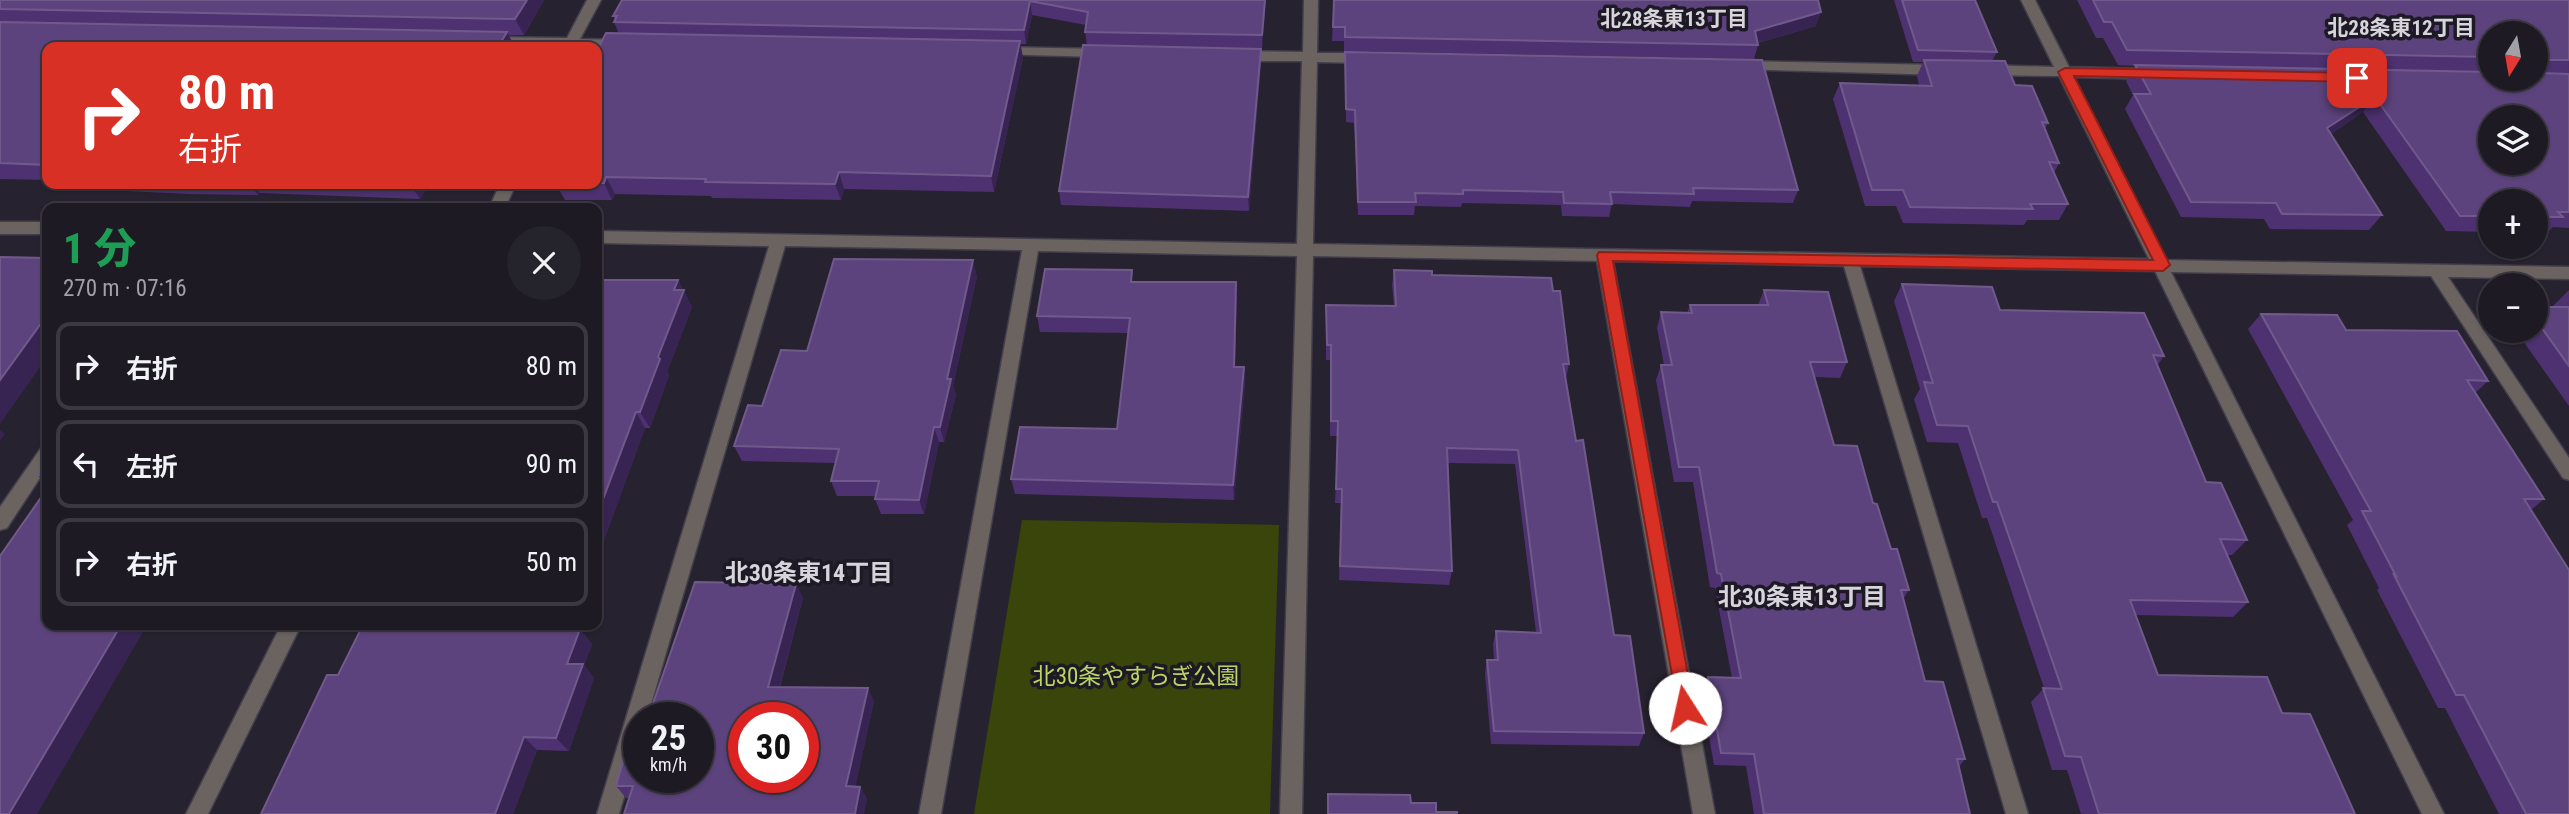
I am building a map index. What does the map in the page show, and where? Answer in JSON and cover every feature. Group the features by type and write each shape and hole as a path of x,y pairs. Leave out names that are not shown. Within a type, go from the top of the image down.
{"street":[{"path":"572,42 594,0"},
{"path":"1291,814 1307,250 1311,0"},
{"path":"2028,0 2163,265 2433,814"},
{"path":"474,41 498,42"},
{"path":"602,45 640,44"},
{"path":"983,51 1121,53"},
{"path":"1217,55 1380,58"},
{"path":"1729,65 2174,74"},
{"path":"0,228 42,228"},
{"path":"602,237 2569,272"},
{"path":"608,814 779,240"},
{"path":"930,814 1031,245"},
{"path":"1604,255 1704,814"},
{"path":"1850,260 2017,814"},
{"path":"2435,270 2569,473"},
{"path":"0,522 42,460"},
{"path":"197,814 289,630"}],"green space":[{"name":"北30条やすらぎ公園","path":"1022,520 1279,525 1270,814 974,814"}],"building":[{"path":"0,0 527,0 515,19 0,9"},
{"path":"622,0 1265,0 1262,35 1085,32 1088,12 1030,1 1024,30 614,22 617,16 613,16"},
{"path":"1334,0 1818,0 1821,12 1755,31 1758,45 1345,37 1345,27 1333,27"},
{"path":"1902,0 1975,0 1997,52 1918,50"},
{"path":"2093,0 2569,0 2569,60 2548,60 2548,21 2478,21 2478,57 2127,50 2112,22 2104,22"},
{"path":"0,22 507,32 501,42 42,42 42,165 0,163"},
{"path":"606,33 1020,41 991,176 839,172 835,184 606,177 602,183 602,42"},
{"path":"1083,45 1261,49 1248,197 1059,191"},
{"path":"1345,52 1762,60 1798,190 1693,188 1694,194 1610,192 1612,204 1564,203 1563,192 1463,190 1463,194 1415,193 1416,202 1358,202 1355,110 1346,109"},
{"path":"1924,60 2005,61 2015,85 2032,86 2048,123 2042,122 2059,163 2049,162 2068,204 2030,204 2033,209 1910,207 1903,190 1872,190 1840,83 1932,86"},
{"path":"2135,65 2478,72 2478,91 2548,91 2548,73 2569,74 2569,212 2558,212 2563,217 2548,217 2548,189 2478,189 2478,216 2460,216 2375,97 2327,128 2382,215 2282,214 2276,203 2191,202 2134,94 2151,94"},
{"path":"0,257 42,258 42,322 0,380"},
{"path":"834,259 973,260 947,379 951,379 940,427 934,427 919,500 875,499 879,481 831,481 839,449 734,446 748,405 762,406 781,350 807,351"},
{"path":"1045,269 1132,270 1131,282 1236,282 1234,367 1244,367 1233,485 1011,479 1020,427 1117,429 1130,318 1037,316"},
{"path":"1394,270 1432,271 1432,275 1551,278 1553,291 1560,291 1569,364 1563,364 1576,441 1583,440 1614,635 1630,636 1644,733 1494,731 1487,660 1498,660 1496,631 1541,633 1518,450 1447,448 1452,571 1340,566 1342,489 1336,489 1338,421 1331,421 1331,345 1327,345 1326,305 1396,306"},
{"path":"602,280 678,280 674,290 684,290 640,412 636,412 602,502"},
{"path":"1902,284 1992,287 2000,310 2144,313 2164,356 2153,355 2206,482 2221,483 2247,540 2220,539 2248,602 2130,600 2158,675 2267,677 2282,713 2310,714 2355,814 2099,814 2081,757 2065,756 2043,688 2062,689 1968,426 1937,425 1924,382 1933,383"},
{"path":"1764,290 1828,292 1847,362 1810,362 1834,445 1857,446 1873,503 1877,504 1891,549 1897,549 1909,590 1901,590 1925,681 1943,682 1965,759 1957,759 1970,814 1764,814 1754,754 1721,753 1708,677 1741,678 1721,574 1717,573 1699,467 1679,467 1661,365 1672,365 1661,312 1692,313 1690,305 1768,305"},
{"path":"2548,307 2569,307 2569,366 2548,337"},
{"path":"2261,314 2337,315 2346,330 2457,331 2488,381 2467,380 2544,499 2524,499 2569,570 2569,814 2526,814 2464,695 2456,695 2362,511 2371,511"},
{"path":"42,496 42,630 118,630 9,814 0,814 0,556"},
{"path":"695,582 796,584 768,687 868,688 846,786 860,787 855,814 624,814 631,793 714,793 714,702 654,702"},
{"path":"360,630 580,630 567,664 583,664 556,738 524,737 495,814 261,814 327,675 338,675"},
{"path":"623,762 623,786 616,786"},
{"path":"1328,794 1410,795 1411,803 1436,803 1436,812 1457,814 1328,814"}],"district":[{"name":"北28条東13丁目","path":"1674,19"},
{"name":"北28条東12丁目","path":"2401,28"},
{"name":"北30条東14丁目","path":"809,573"},
{"name":"北30条東13丁目","path":"1802,597"}],"route":[{"path":"1685,708 1604,255 2163,265 2065,72 2357,78"}]}
